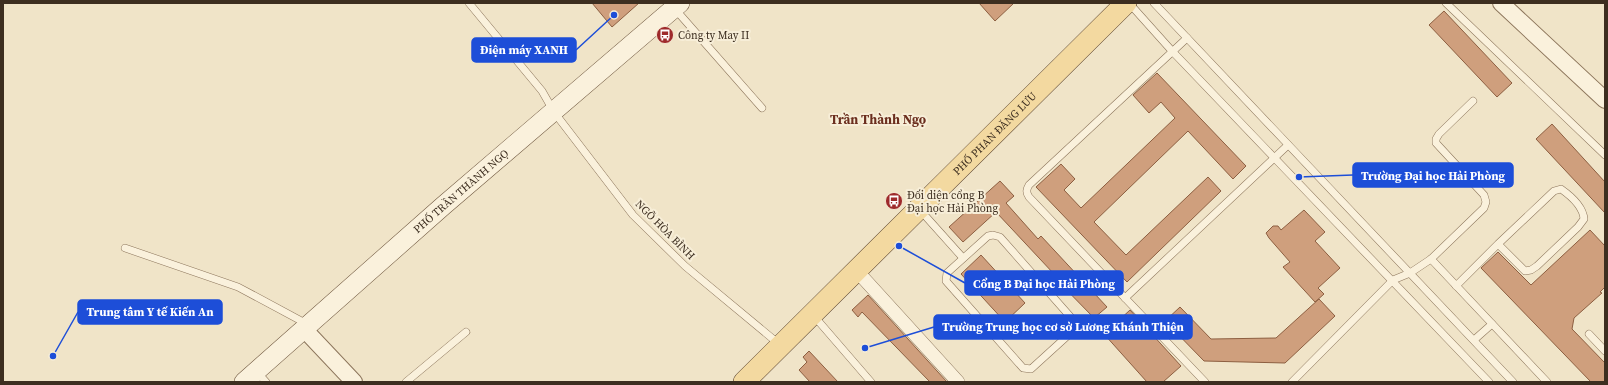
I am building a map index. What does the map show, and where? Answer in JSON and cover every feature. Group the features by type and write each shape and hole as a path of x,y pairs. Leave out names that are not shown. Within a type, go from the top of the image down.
{"main road":[{"name":"PHỐ PHAN ĐĂNG LƯU","path":"744,382 918,208 1127,3"},
{"name":"PHỐ TRẦN THÀNH NGỌ","path":"255,378 306,327 443,206 677,6"}],"street":[{"path":"1501,3 1605,100"},
{"path":"856,270 958,382"},
{"path":"306,327 354,382"}],"lane":[{"name":"NGÕ HÒA BÌNH","path":"470,3 542,91 554,112 633,215 684,266 780,346"},
{"path":"1127,3 1489,382"},
{"path":"1154,3 1513,382"},
{"path":"1446,3 1605,155"},
{"path":"677,6 762,108"},
{"path":"1187,38 1029,185 1027,193 1029,197 1205,382"},
{"path":"1292,382 1393,280 1410,273 1432,259 1484,208 1486,202 1484,195 1436,143 1439,134 1473,101"},
{"path":"1125,298 1288,145"},
{"path":"1456,286 1498,244 1554,191 1561,190 1568,194 1584,212 1584,219 1578,227 1531,270 1525,271 1498,244"},
{"path":"918,208 962,258"},
{"path":"993,235 1000,237 1076,322 1077,326 1031,369 1023,368 946,281 947,272 962,258 988,236 993,235"},
{"path":"125,248 238,287 306,327"},
{"path":"1432,259 1548,382"},
{"path":"812,314 871,382"},
{"path":"1474,340 1492,324"},
{"path":"406,382 466,332"},
{"path":"1589,334 1605,351"}],"building":[{"path":"592,3 639,3 612,27"},
{"path":"979,3 1014,3 995,21"},
{"path":"1444,11 1512,83 1497,97 1429,25"},
{"path":"1157,73 1246,166 1233,179 1188,131 1094,222 1126,255 1208,177 1221,191 1127,282 1036,187 1061,164 1075,179 1064,190 1081,208 1175,118 1161,102 1149,113 1133,95"},
{"path":"1552,124 1605,182 1605,213 1536,139"},
{"path":"1000,181 1014,196 1006,203 1038,239 1041,236 1107,307 1094,318 1052,275 1054,274 996,212 963,242 949,227"},
{"path":"1304,210 1325,232 1315,241 1340,268 1318,288 1324,294 1315,302 1283,267 1290,262 1266,233 1273,226 1278,226 1281,230"},
{"path":"1590,230 1605,246 1605,287 1600,292 1602,293 1574,318 1572,329 1605,363 1605,382 1591,382 1481,268 1498,252 1531,285"},
{"path":"981,255 1025,303 1005,322 961,274"},
{"path":"868,295 947,382 930,382 862,312 858,317 852,310"},
{"path":"1319,299 1335,316 1285,363 1204,361 1165,321 1180,307 1211,339 1276,338"},
{"path":"1130,310 1181,366 1163,382 1147,382 1104,334"},
{"path":"809,351 838,382 810,382 799,370 807,362 803,357"}],"place":[{"name":"Điện máy XANH","path":"614,15"},
{"name":"Công ty May II","path":"665,35"},
{"name":"Trường Đại học Hải Phòng","path":"1299,177"},
{"name":"Đối diện cổng B Đại học Hải Phòng","path":"894,201"},
{"name":"Cổng B Đại học Hải Phòng","path":"899,246"},
{"name":"Trường Trung học cơ sở Lương Khánh Thiện","path":"865,348"},
{"name":"Trung tâm Y tế Kiến An","path":"53,356"}],"district":[{"name":"Trần Thành Ngọ","path":"878,119"}]}
